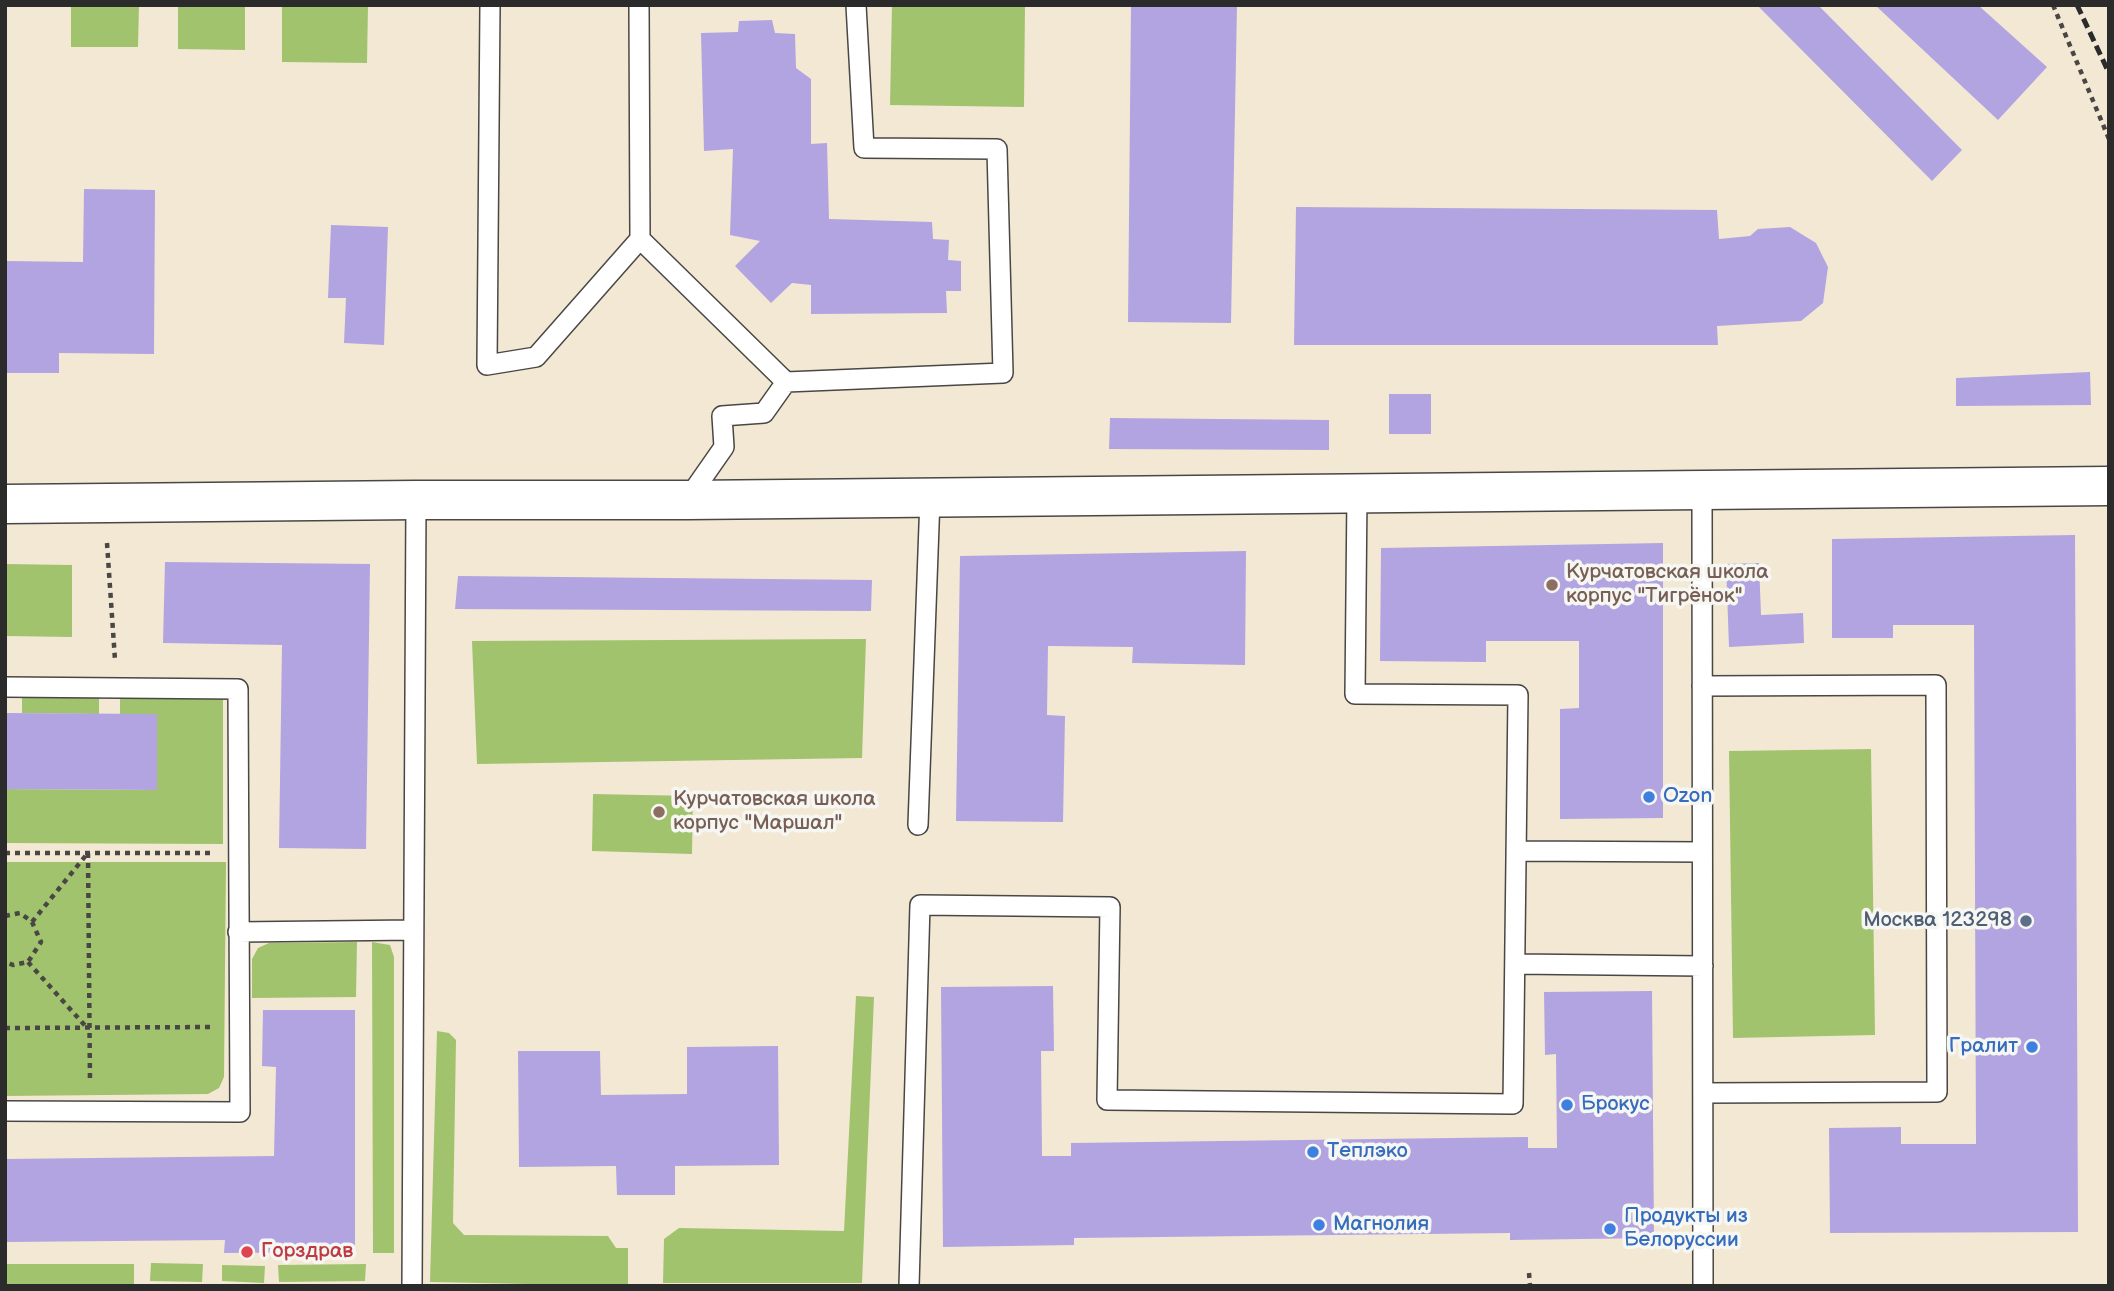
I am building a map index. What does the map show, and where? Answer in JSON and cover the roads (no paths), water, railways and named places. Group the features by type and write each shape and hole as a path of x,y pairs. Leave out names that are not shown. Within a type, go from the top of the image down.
{"street":[{"path":"5,504 2109,486"}],"lane":[{"path":"490,5 487,365 536,357 640,239 639,5"},
{"path":"640,239 786,382 1003,373 998,149 864,148 856,5"},
{"path":"687,500 724,447 722,416 764,413 786,382"},
{"path":"1702,491 1703,1286"},
{"path":"909,1286 920,905 1110,907 1107,1100 1513,1104 1518,695 1355,694 1357,494"},
{"path":"918,825 930,498"},
{"path":"412,1286 416,500"},
{"path":"1702,686 1936,685 1937,1051 1937,1092 1703,1093"},
{"path":"5,687 238,689 240,1112 5,1111"},
{"path":"1516,851 1702,852"},
{"path":"238,932 413,930"},
{"path":"1515,964 1703,966"}],"railway":[{"path":"2077,5 2109,73"}],"place":[{"name":"Курчатовская школа корпус \"Тигрёнок\"","path":"1552,585"},
{"name":"Ozon","path":"1649,797"},
{"name":"Курчатовская школа корпус \"Маршал\"","path":"659,812"},
{"name":"Москва 123298","path":"2026,921"},
{"name":"Гралит","path":"2032,1047"},
{"name":"Брокус","path":"1567,1105"},
{"name":"Теплэко","path":"1313,1152"},
{"name":"Магнолия","path":"1319,1225"},
{"name":"Продукты из Белоруссии","path":"1610,1229"},
{"name":"Горздрав","path":"247,1252"}]}
